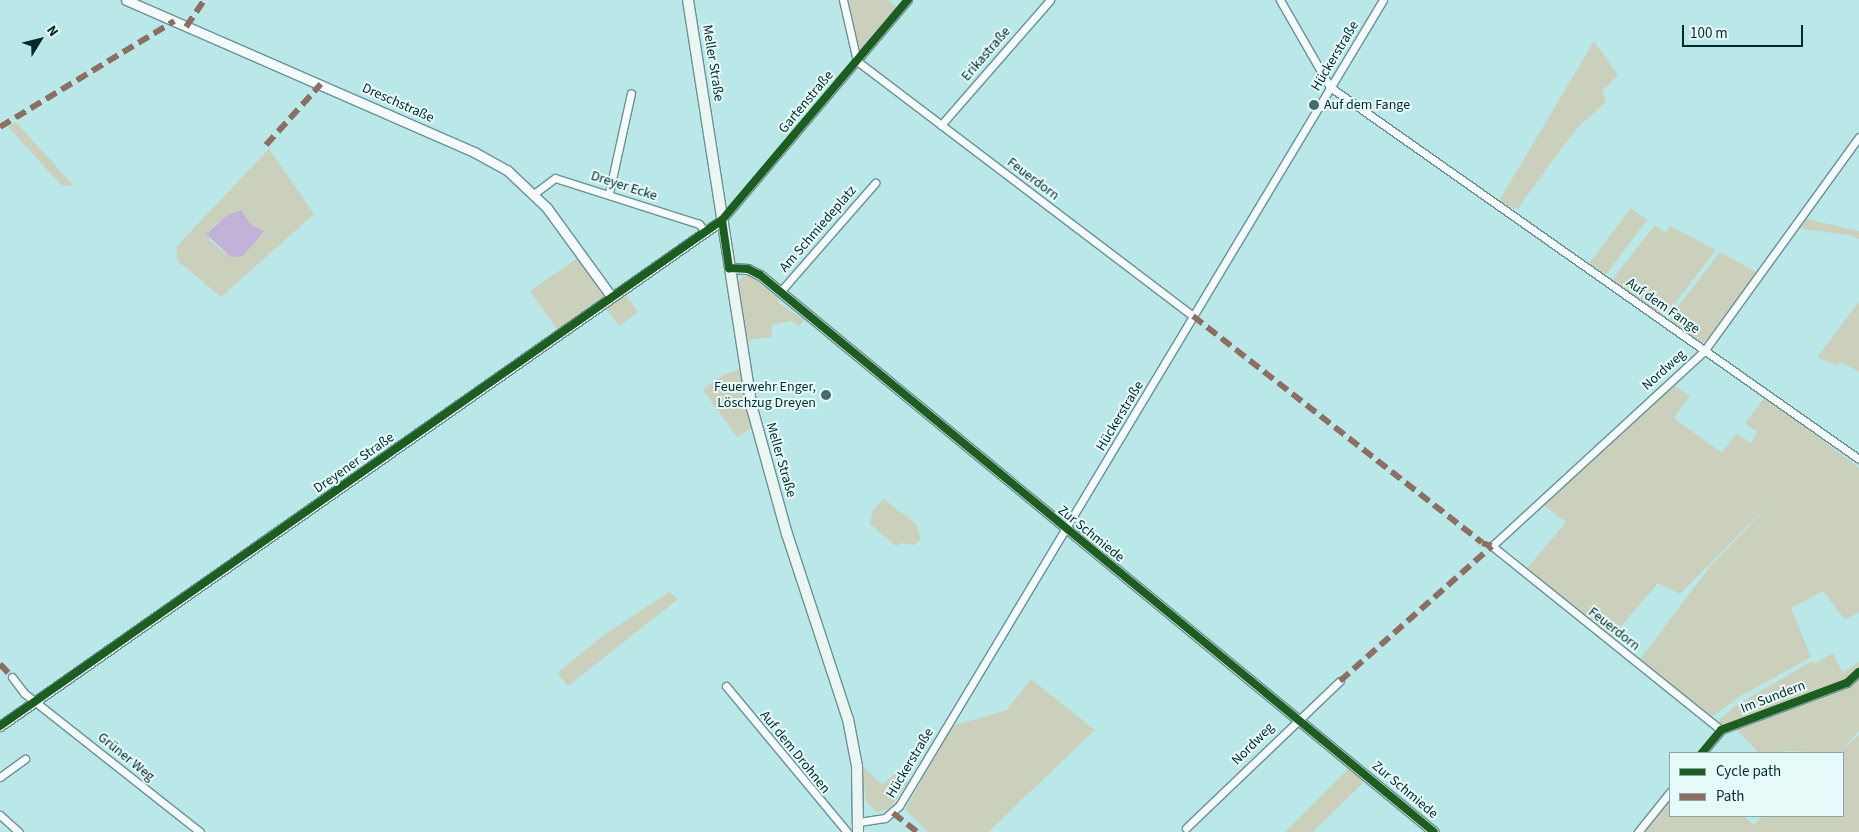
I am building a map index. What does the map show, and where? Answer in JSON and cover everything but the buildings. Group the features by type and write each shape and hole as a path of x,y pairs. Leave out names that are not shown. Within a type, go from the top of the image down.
{"main road":[{"name":"Meller Straße","path":"688,0 752,408 788,534 848,719 857,766 859,827"}],"street":[{"name":"Dreschstraße","path":"126,0 474,152 506,170 535,193 611,296"},
{"path":"843,0 857,62"},
{"name":"Gartenstraße","path":"722,220 908,0"},
{"name":"Erikastraße","path":"941,125 1050,0"},
{"path":"1280,0 1330,87"},
{"name":"Hückerstraße","path":"859,827 885,818 900,806 1383,0"},
{"name":"Feuerdorn","path":"857,62 1193,316"},
{"name":"Auf dem Fange","path":"1330,87 1859,459"},
{"path":"609,193 631,92"},
{"name":"Nordweg","path":"1492,546 1704,350 1859,137"},
{"name":"Dreyer Ecke","path":"535,193 555,178 609,193 699,224 705,231"},
{"name":"Am Schmiedeplatz","path":"780,292 875,183"},
{"name":"Dreyener Straße","path":"0,726 722,220"},
{"name":"Zur Schmiede","path":"729,268 754,271 1434,832"},
{"name":"Feuerdorn","path":"1492,546 1721,730"},
{"name":"Im Sundern","path":"1703,752 1721,730 1847,683 1859,672"},
{"name":"Grüner Weg","path":"12,677 36,701 200,832"},
{"name":"Nordweg","path":"1186,828 1297,719 1340,681"},
{"name":"Auf dem Drohnen","path":"726,686 847,832"},
{"path":"0,777 25,759"},
{"path":"1638,832 1669,793"},
{"path":"0,815 19,832"}],"green space":[{"path":"848,0 888,0 897,7 860,50"},
{"path":"1594,41 1618,75 1602,91 1606,102 1576,129 1518,208 1513,209 1499,201"},
{"path":"16,122 73,185 62,186 8,127"},
{"path":"269,149 314,214 221,297 178,261 176,247","holes":["240,210 251,225 264,232 231,257 209,240 212,227"]},
{"path":"1631,208 1647,220 1605,275 1589,263"},
{"path":"1802,218 1859,231 1859,239 1849,235 1795,228"},
{"path":"1655,225 1665,233 1670,226 1716,250 1668,312 1661,314 1611,281"},
{"path":"1720,252 1758,273 1707,341 1701,342 1672,323 1670,317"},
{"path":"578,258 609,305 625,294 638,312 619,326 606,309 563,338 530,291"},
{"path":"749,275 779,299 777,302 804,320 799,326 792,321 771,325 772,337 748,340 737,285 742,277"},
{"path":"1859,302 1859,372 1840,362 1837,366 1817,357"},
{"path":"739,370 751,428 737,437 703,390 723,375"},
{"path":"1672,384 1690,396 1674,418 1722,453 1736,433 1751,443 1757,432 1745,423 1765,397 1859,468 1859,612 1845,620 1823,591 1791,608 1811,657 1737,698 1713,716 1708,717 1638,662 1709,568 1782,491 1680,594 1658,583 1610,639 1525,571 1566,522 1542,504"},
{"path":"884,499 916,524 921,539 914,545 902,543 896,546 870,524 873,510"},
{"path":"669,592 678,599 568,686 557,673 604,635"},
{"path":"1833,653 1843,673 1859,662 1859,731 1841,750 1859,735 1859,832 1643,832 1669,800 1669,817 1744,817 1754,825 1761,817 1844,817 1844,752 1758,752 1731,724 1719,726 1720,719 1735,706 1812,661 1814,664"},
{"path":"1031,679 1095,730 988,832 928,832 905,810 952,726 1007,710"},
{"path":"862,765 882,785 896,773 908,783 890,808 877,812 866,802"},
{"path":"1349,768 1364,782 1313,832 1285,832"}],"shaded area":[{"path":"241,210 251,225 264,231 243,256 231,257 206,234 228,215"}],"marked path":[{"path":"186,27 204,0"},
{"path":"0,127 174,21"},
{"path":"266,145 321,84"},
{"path":"1193,316 1482,543 1492,546"},
{"path":"1340,681 1492,546"},
{"path":"0,664 12,677"},
{"path":"893,813 917,832"}],"cycle path":[{"path":"0,726 722,220 908,0"},
{"path":"722,220 729,268 748,269 760,275 1434,832"},
{"path":"1703,752 1721,730 1847,683 1859,672"}],"place":[{"name":"Auf dem Fange","path":"1314,105"},
{"name":"Feuerwehr Enger, Löschzug Dreyen","path":"826,395"}]}
